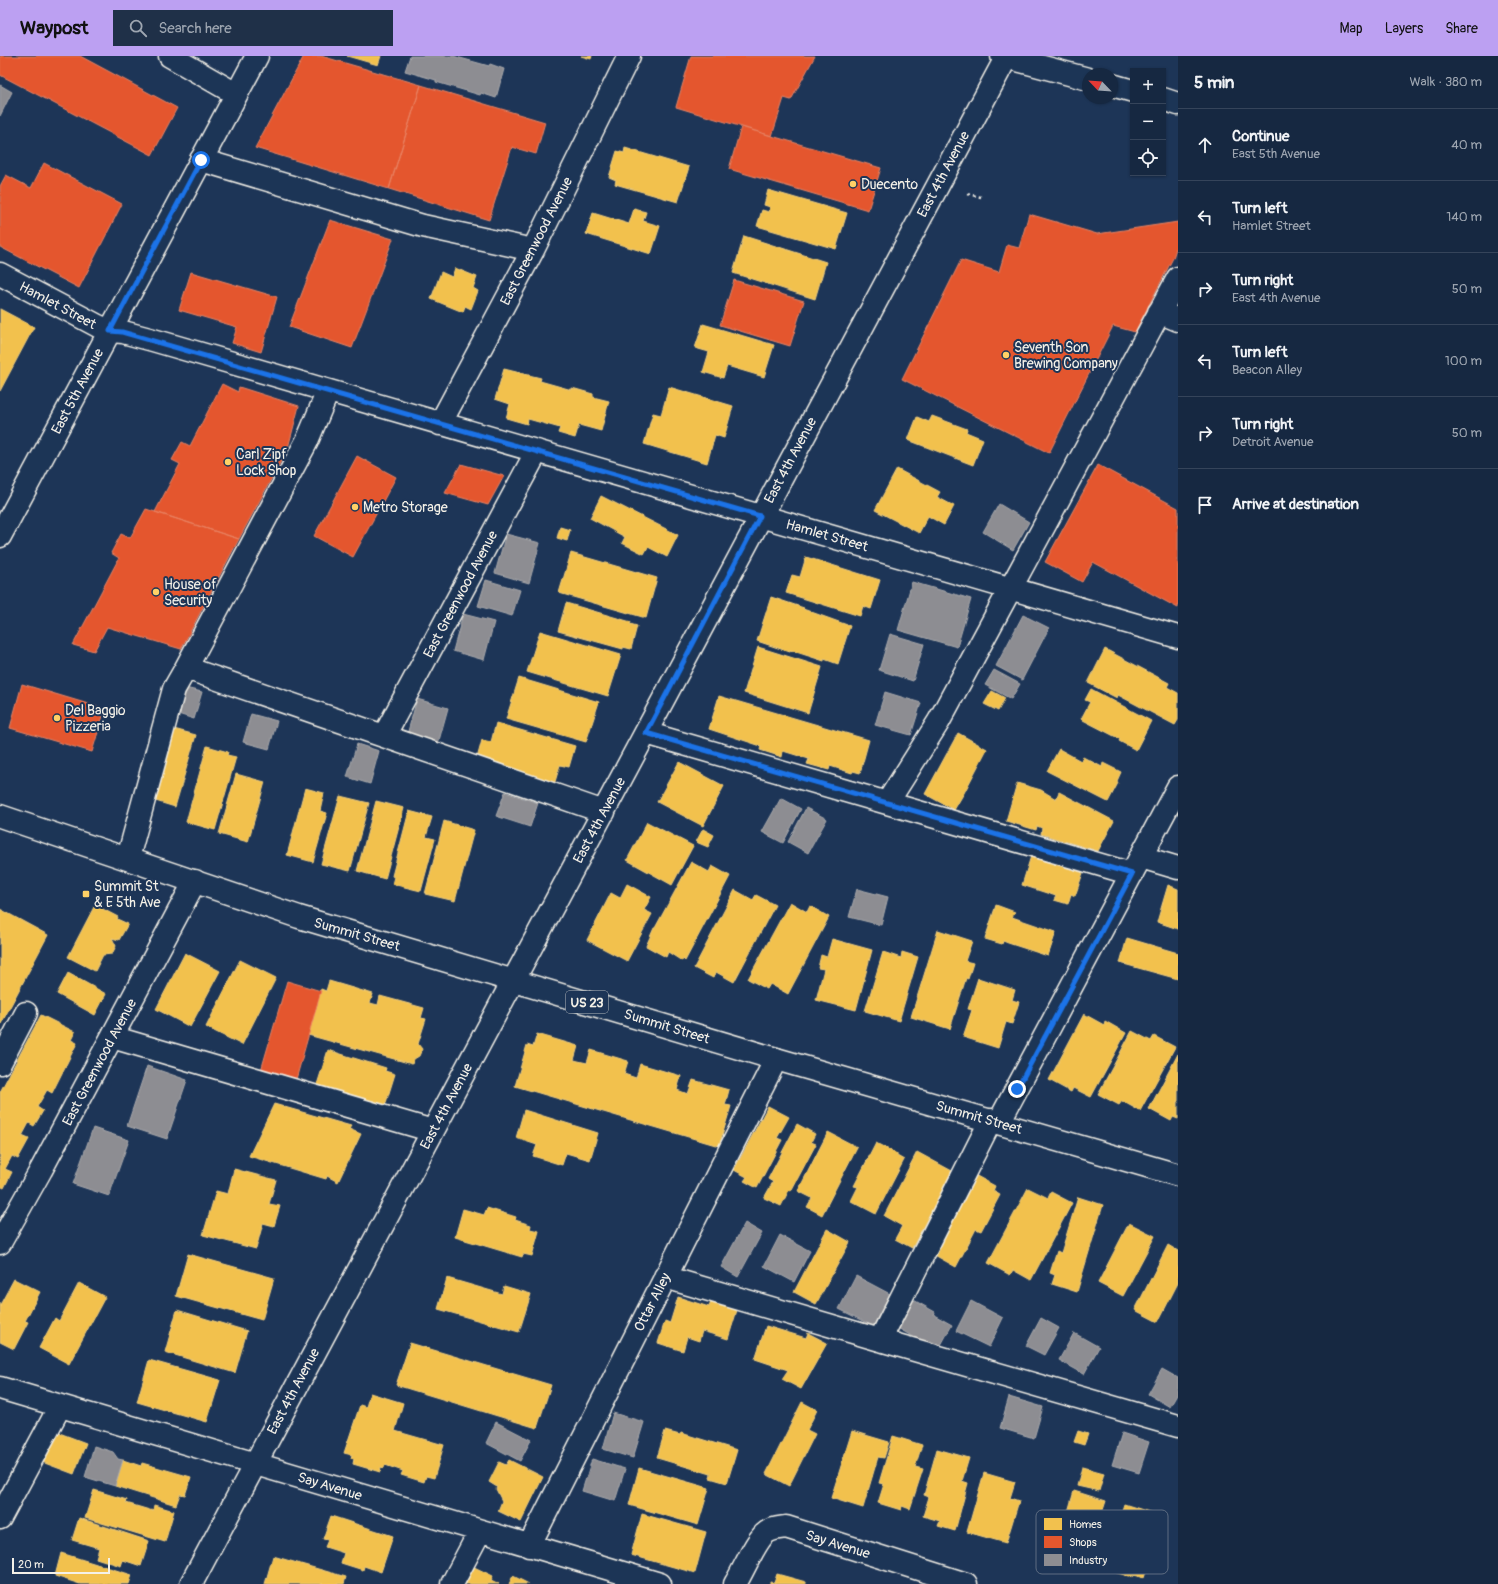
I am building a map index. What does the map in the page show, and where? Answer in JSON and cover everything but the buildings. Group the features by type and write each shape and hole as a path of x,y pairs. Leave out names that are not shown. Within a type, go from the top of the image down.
{"street":[{"path":"170,56 236,94"},
{"name":"East 5th Avenue","path":"0,536 256,56"},
{"name":"East Greenwood Avenue","path":"440,424 533,250 629,56"},
{"path":"1005,56 1082,77"},
{"name":"East 4th Avenue","path":"191,1584 604,812 1005,56"},
{"path":"1118,87 1130,90"},
{"path":"1166,100 1178,104"},
{"path":"201,160 423,226 533,250"},
{"name":"Hamlet Street","path":"0,274 110,331 122,332 328,391 1178,637"},
{"path":"887,803 939,721 1011,589 1169,316 1178,278"},
{"path":"128,858 174,689 307,441 328,391"},
{"name":"East Greenwood Avenue","path":"384,736 536,452"},
{"path":"186,668 604,812"},
{"path":"646,733 887,803 1136,865 1178,868"},
{"path":"880,1340 995,1121 1178,787"},
{"name":"Summit Street","path":"0,816 40,831 128,858 299,917 776,1059 1178,1175"},
{"name":"East Greenwood Avenue","path":"0,1243 41,1170 195,881"},
{"path":"0,1063 26,1013"},
{"path":"112,1037 433,1132"},
{"name":"Ottar Alley","path":"529,1546 776,1059"},
{"path":"665,1277 1178,1426"},
{"name":"Say Avenue","path":"0,1388 659,1584"},
{"path":"0,1518 60,1406"},
{"name":"Say Avenue","path":"735,1584 766,1533 775,1528 786,1527 966,1584"},
{"path":"452,1584 480,1531"}],"path":[{"path":"967,194 981,197"}],"place":[{"name":"Duecento","path":"853,184"},
{"name":"Seventh Son Brewing Company","path":"1006,355"},
{"name":"Carl Zipf Lock Shop","path":"228,462"},
{"name":"Metro Storage","path":"355,507"},
{"name":"House of Security","path":"156,592"},
{"name":"Del Baggio Pizzeria","path":"57,718"},
{"name":"Summit St & E 5th Ave","path":"86,894"}],"route":[{"path":"201,160 110,331 122,332 760,516 646,733 1132,874 1017,1089"}]}
